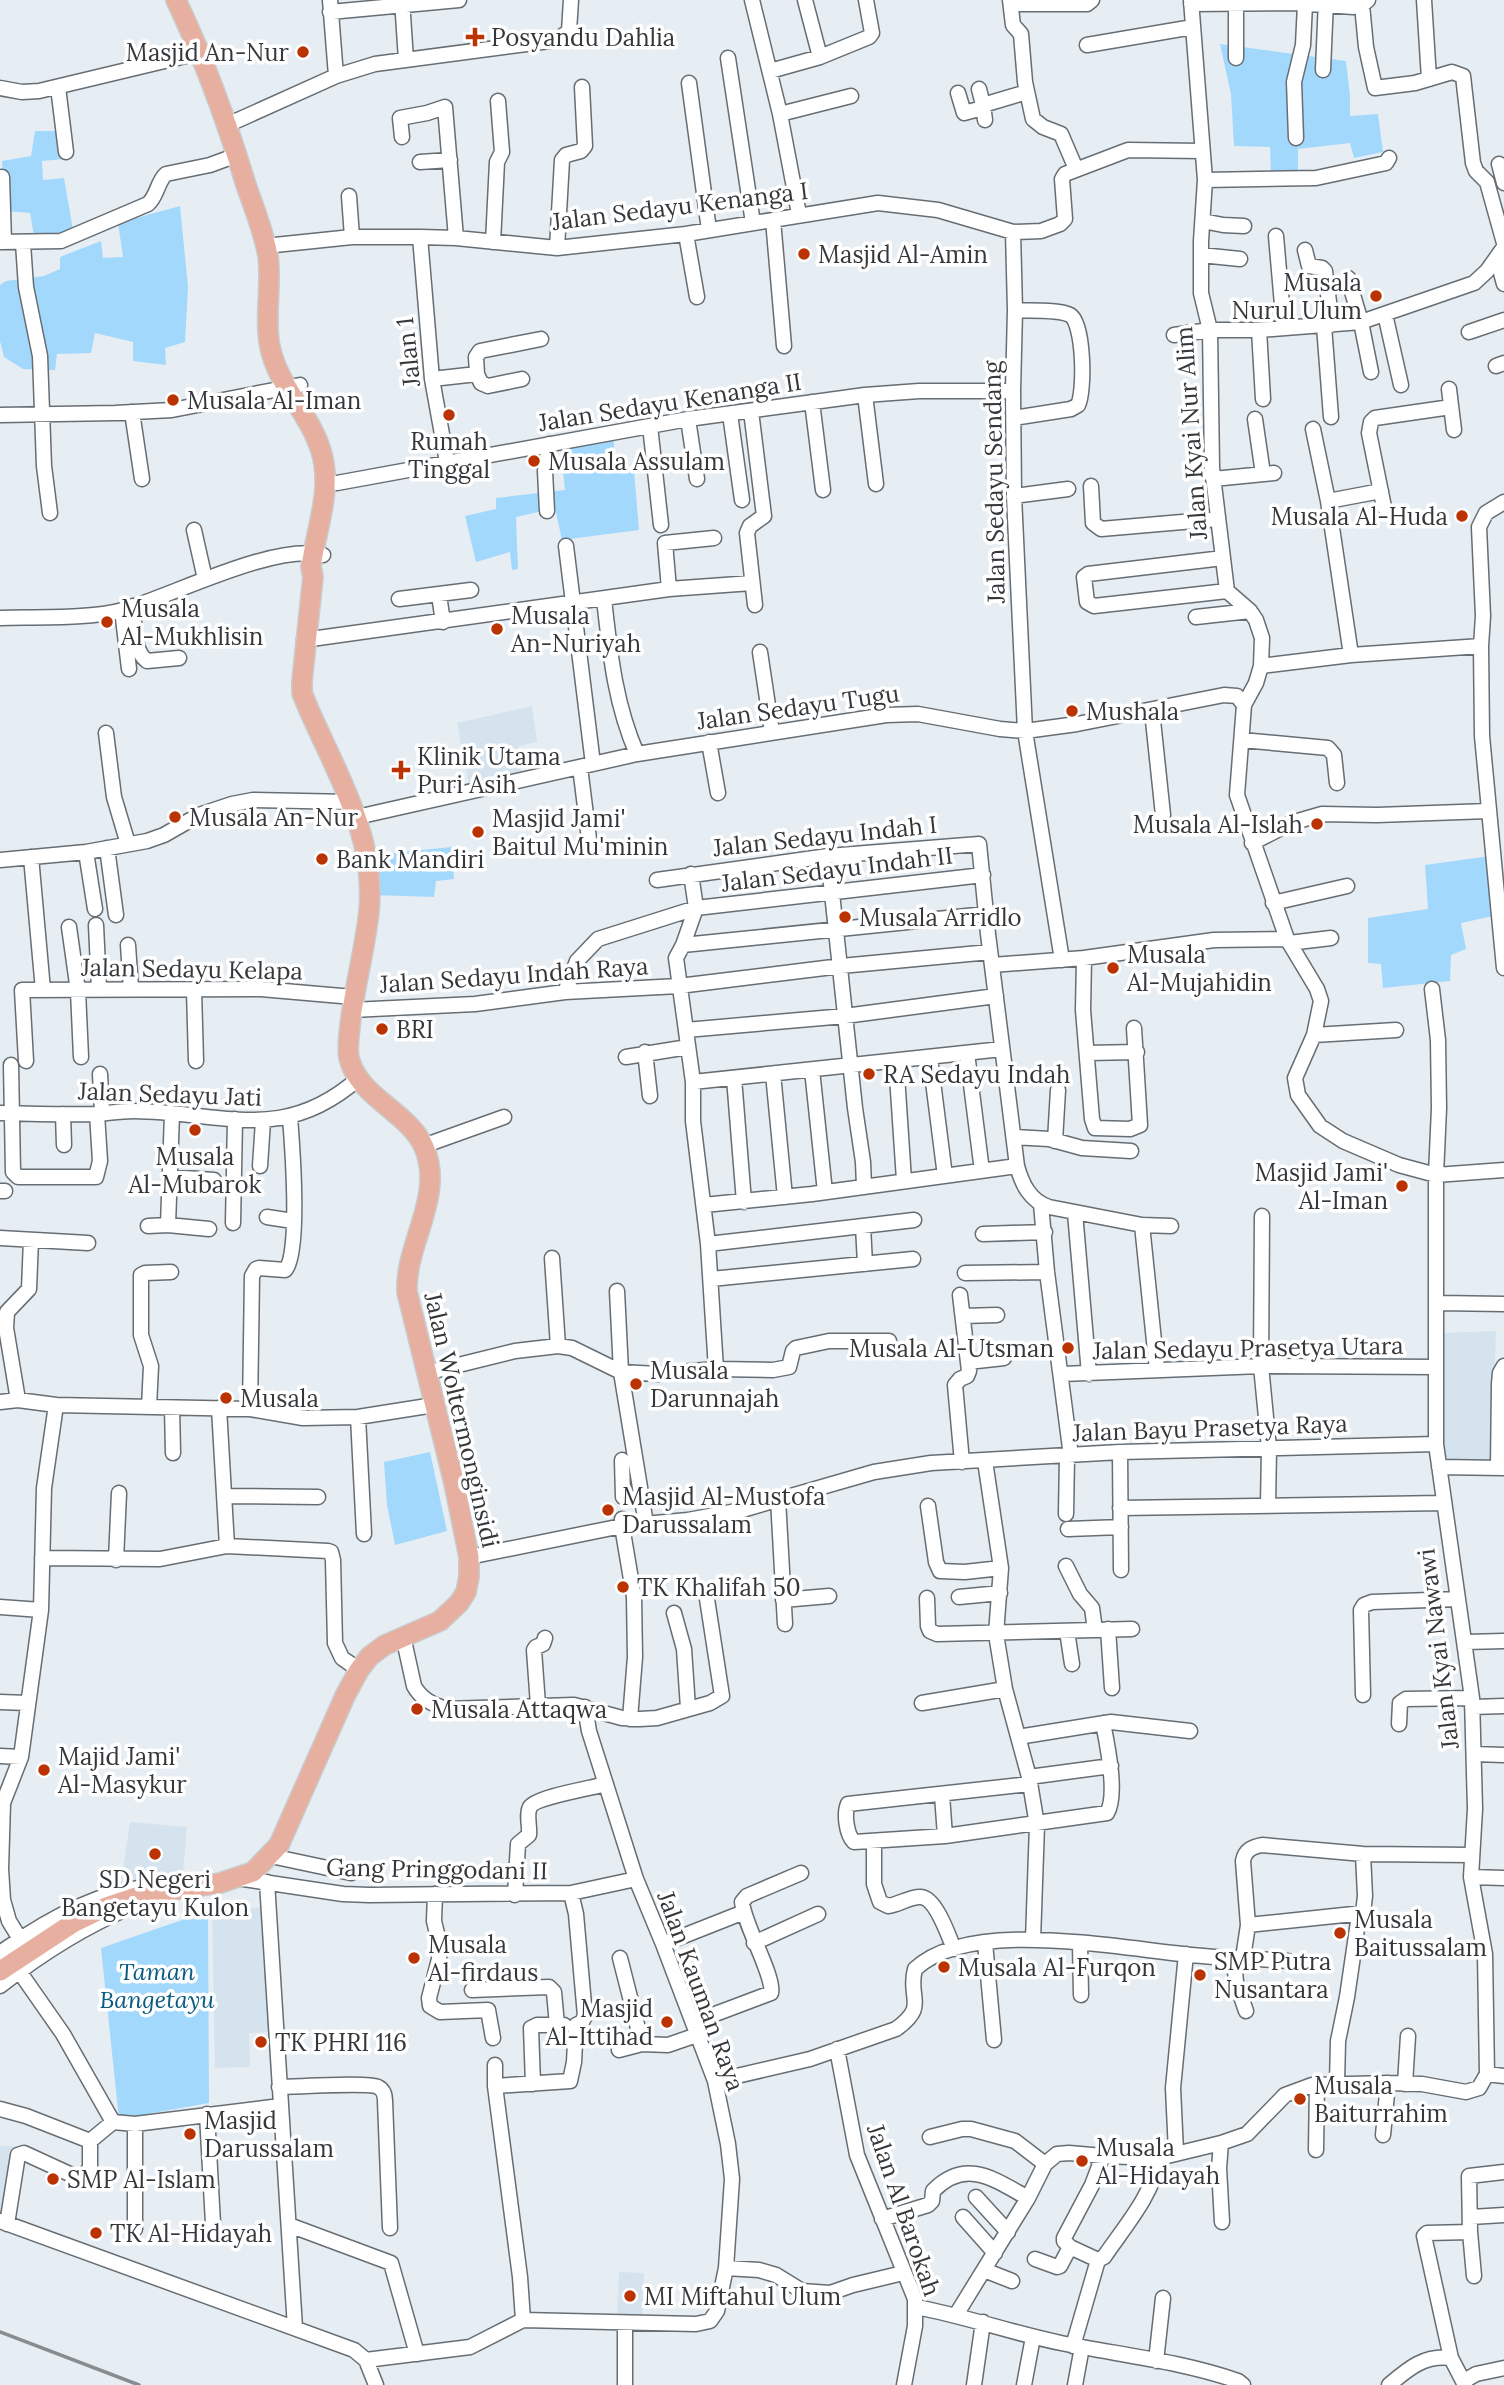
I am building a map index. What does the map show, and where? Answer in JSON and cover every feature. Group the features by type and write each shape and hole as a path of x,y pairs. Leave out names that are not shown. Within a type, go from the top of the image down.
{"main road":[{"name":"Jalan Woltermonginsidi","path":"10,1971 73,1923 106,1907 142,1895 220,1884 253,1872 271,1856 284,1834 359,1670 370,1656 385,1645 440,1621 459,1603 468,1584 469,1557 407,1283 430,1186 430,1174 423,1146 415,1133 372,1094 359,1078 349,1058 353,1003 366,937 370,877 367,852 353,810 302,693 304,640 313,577 320,567 318,554 332,495 327,451 293,387 283,359 279,325 281,276 237,155 231,123 176,0"},
{"name":"Jalan Woltermonginsidi","path":"186,0 216,66 231,123 270,245"}],"street":[{"path":"336,76 330,6 459,0"},
{"path":"231,123 336,76 376,64 556,40 569,31 571,0"},
{"path":"752,0 799,215"},
{"path":"805,0 820,57"},
{"path":"769,71 820,57 869,37 872,33 866,0"},
{"path":"1076,169 1062,134 1036,123 1027,92 1021,34 1013,25 1011,2 1087,4 1092,0"},
{"path":"1424,0 1429,79"},
{"path":"1191,2 1365,3 1366,47 1375,88 1429,79 1452,72 1463,76 1474,163 1476,171 1487,182 1502,249 1504,284"},
{"name":"Jalan Kyai Nur Alim","path":"1191,2 1205,180 1201,255 1202,303 1210,330 1213,479 1227,592"},
{"path":"402,3 406,60"},
{"path":"1322,71 1326,3"},
{"path":"1236,4 1236,58"},
{"path":"1296,138 1294,82 1303,45 1305,4"},
{"path":"1087,45 1193,27"},
{"path":"0,88 22,92 58,87 198,53"},
{"path":"727,58 753,223"},
{"path":"689,83 709,230"},
{"path":"58,87 66,152"},
{"path":"557,248 562,160 566,155 581,151 585,146 582,87"},
{"path":"979,89 984,113"},
{"path":"984,113 1027,92"},
{"path":"958,93 964,113 979,109 984,113"},
{"path":"779,114 851,96"},
{"path":"493,242 497,162 502,152 498,101"},
{"path":"402,137 400,118 427,113 444,106 456,238"},
{"path":"1013,232 1041,231 1060,224 1065,219 1063,176 1076,169 1128,150 1202,151"},
{"path":"2,177 2,242 61,241 148,204 157,194 160,182 166,174 237,155"},
{"path":"1205,180 1316,178 1386,163 1389,158"},
{"path":"420,162 450,160"},
{"path":"1499,164 1504,183"},
{"path":"349,196 352,237"},
{"name":"Jalan Sedayu Kenanga I","path":"270,245 352,237 419,237 557,248 686,234 878,203 938,210 1013,232"},
{"path":"773,220 784,346"},
{"path":"1203,221 1244,226"},
{"name":"Jalan Sedayu Sendang","path":"1013,232 1014,496 1025,731 1062,960"},
{"path":"686,234 697,298"},
{"path":"1276,236 1284,328"},
{"name":"Jalan 1","path":"419,237 432,379 447,462"},
{"path":"23,243 26,287 40,356 44,466 50,513"},
{"path":"1174,335 1210,330 1259,330 1361,322 1474,282 1488,271 1502,249"},
{"path":"1305,250 1309,266 1325,271 1331,417"},
{"path":"1201,255 1240,259"},
{"path":"1348,278 1361,322 1371,372"},
{"path":"1014,418 1070,409 1078,405 1082,394 1080,333 1075,320 1066,313 1015,310"},
{"path":"1385,314 1401,385"},
{"path":"1469,332 1504,320"},
{"path":"1259,330 1263,399"},
{"path":"522,379 488,386 481,383 477,374 476,357 480,351 541,339"},
{"path":"432,379 477,374"},
{"path":"0,415 172,410 293,387"},
{"path":"1449,389 1454,430"},
{"name":"Jalan Sedayu Kenanga II","path":"332,495 447,462 688,419 909,391 1013,391"},
{"path":"866,395 876,484"},
{"path":"813,402 822,490"},
{"path":"1384,507 1369,433 1371,422 1375,418 1451,407"},
{"path":"751,411 764,516 750,526 747,533 755,605"},
{"path":"132,412 142,480"},
{"path":"730,414 742,500"},
{"path":"688,419 697,479"},
{"path":"1213,479 1268,473 1255,419"},
{"path":"650,426 661,525"},
{"path":"1313,429 1328,501 1350,655"},
{"path":"547,511 545,471 549,444"},
{"path":"1091,486 1094,525 1101,529 1217,519"},
{"path":"1014,496 1068,489"},
{"path":"1328,501 1381,491"},
{"path":"1504,502 1486,513 1479,527 1483,616 1482,736 1488,811 1497,836 1504,968"},
{"path":"194,530 205,579"},
{"path":"669,589 665,544 713,538"},
{"path":"566,546 587,766 590,847"},
{"path":"0,618 127,608 205,579 274,558 318,554"},
{"path":"1223,558 1091,573 1085,576 1087,602 1094,606 1227,592 1250,611 1260,629 1261,666 1256,683 1244,705 1237,795 1288,941 1320,995 1321,1006 1314,1035 1297,1071 1295,1084 1305,1106 1320,1126 1366,1152 1414,1171 1436,1175 1504,1170"},
{"path":"304,640 669,589 752,583"},
{"path":"399,599 471,590"},
{"path":"439,595 443,622"},
{"path":"604,599 614,683 627,731 637,754"},
{"path":"127,608 141,657 147,661 178,658"},
{"path":"127,608 129,669"},
{"path":"1196,617 1250,611"},
{"path":"1261,666 1350,655 1481,646"},
{"path":"760,652 772,732"},
{"name":"Jalan Sedayu Tugu","path":"0,860 86,852 156,838 199,815 232,803 253,800 353,810 587,766 637,754 901,714 918,714 1025,731 1152,711 1224,695 1237,696 1244,705"},
{"path":"1152,711 1163,815"},
{"path":"106,733 114,797 128,844"},
{"path":"1242,740 1328,748 1334,755 1337,783"},
{"path":"709,742 718,793"},
{"path":"1252,843 1300,820 1322,814 1488,811"},
{"name":"Jalan Sedayu Indah I","path":"657,880 828,856 977,843 981,845 984,875"},
{"path":"107,848 116,915"},
{"path":"86,852 95,909"},
{"path":"828,856 864,1186"},
{"path":"26,1061 22,990 36,990 32,857"},
{"name":"Jalan Sedayu Indah Raya","path":"691,874 696,908 676,958 693,1083 695,1146 708,1244 716,1370"},
{"path":"984,875 986,914 1017,1166 1027,1191 1041,1204 1075,1213 1142,1225 1171,1226"},
{"name":"Jalan Sedayu Indah II","path":"565,992 577,961 598,939 696,908 984,875"},
{"path":"1273,903 1347,886"},
{"path":"683,945 986,914"},
{"path":"96,925 99,989"},
{"path":"69,927 78,990 81,1057"},
{"path":"679,986 841,966 991,958 1062,960 1214,940 1288,941 1331,938"},
{"path":"128,945 131,989"},
{"path":"1084,958 1083,1010 1093,1126 1097,1129 1130,1129 1140,1125 1134,1028"},
{"name":"Jalan Sedayu Indah Raya","path":"353,1003 475,1004 565,992 679,986"},
{"name":"Jalan Sedayu Kelapa","path":"36,990 261,989 353,1003"},
{"name":"Jalan Kyai Nawawi","path":"1432,989 1438,1040 1439,1108 1436,1175 1436,1444 1472,1703 1475,1809 1471,1877 1485,1954 1487,2074"},
{"path":"194,990 196,1061"},
{"path":"686,1030 845,1016 996,996"},
{"path":"1314,1035 1396,1030"},
{"path":"626,1057 688,1046"},
{"path":"693,1083 1002,1049"},
{"path":"645,1052 650,1096"},
{"path":"1087,1053 1137,1052"},
{"path":"967,1053 982,1171"},
{"path":"930,1058 945,1176"},
{"path":"896,1061 904,1180"},
{"path":"10,1065 6,1113 15,1175 92,1178 98,1173 100,1074"},
{"path":"812,1070 825,1192"},
{"path":"773,1074 785,1197"},
{"name":"Jalan Sedayu Jati","path":"6,1113 133,1111 263,1121 304,1113 340,1095 359,1078"},
{"path":"734,1078 744,1202"},
{"path":"1055,1141 1058,1090"},
{"path":"63,1114 64,1145"},
{"path":"168,1225 172,1114"},
{"path":"250,1409 252,1276 259,1268 282,1271 288,1268 292,1255 290,1117"},
{"path":"423,1146 504,1117"},
{"path":"233,1223 235,1119"},
{"path":"260,1166 263,1121"},
{"path":"1014,1137 1055,1141 1082,1148 1131,1151"},
{"path":"704,1205 1017,1166"},
{"path":"169,1177 214,1180"},
{"path":"1041,1204 1069,1456 1066,1514"},
{"path":"1075,1213 1089,1374"},
{"path":"1262,1216 1261,1366 1269,1448 1268,1506"},
{"path":"267,1217 293,1221"},
{"path":"708,1244 914,1220"},
{"path":"1142,1225 1157,1370"},
{"path":"148,1226 209,1229"},
{"path":"863,1226 865,1264"},
{"path":"983,1234 1045,1232"},
{"path":"0,1238 88,1243"},
{"path":"18,1400 5,1356 7,1312 29,1289 31,1240"},
{"path":"552,1258 558,1346"},
{"path":"711,1279 913,1259"},
{"path":"149,1407 151,1366 141,1335 141,1275 171,1272"},
{"path":"965,1273 1047,1272"},
{"path":"617,1291 621,1372 646,1524"},
{"path":"960,1295 968,1362 967,1376 955,1385 962,1462"},
{"path":"1437,1303 1504,1304"},
{"path":"963,1316 997,1315"},
{"path":"426,1373 515,1351 558,1346 572,1348 621,1372 657,1374 780,1370 790,1365 796,1348 829,1341 888,1341"},
{"path":"968,1362 1004,1358"},
{"name":"Jalan Sedayu Prasetya Utara","path":"1062,1374 1261,1366 1436,1367"},
{"path":"1439,1467 1501,1468 1499,1384 1504,1366"},
{"path":"0,1402 18,1400 56,1405 250,1409 303,1418 358,1417 434,1405"},
{"path":"20,1938 5,1910 1,1869 3,1803 21,1757 41,1610 44,1488 56,1405"},
{"path":"172,1408 173,1453"},
{"path":"219,1408 227,1546"},
{"path":"358,1417 365,1534"},
{"name":"Jalan Bayu Prasetya Raya","path":"469,1557 622,1522 646,1524 742,1510 874,1472 931,1463 1120,1452 1436,1444"},
{"path":"1120,1452 1121,1570"},
{"path":"622,1460 623,1497"},
{"path":"985,1461 1001,1567 996,1634 1005,1689 1029,1781 1037,1825 1033,1940"},
{"path":"116,1560 119,1493"},
{"path":"224,1496 318,1497"},
{"path":"778,1499 785,1624"},
{"path":"1120,1508 1443,1503"},
{"path":"928,1506 936,1562 940,1572 1001,1567"},
{"path":"622,1522 634,1597 635,1657 630,1719"},
{"path":"1068,1529 1121,1527"},
{"path":"42,1558 160,1559 227,1546 331,1552 335,1643 342,1658 359,1670"},
{"path":"1066,1566 1080,1594 1092,1608 1101,1630 1112,1688"},
{"path":"959,1597 1000,1593"},
{"path":"783,1600 829,1596"},
{"path":"927,1598 928,1626 933,1633 996,1634 1132,1629"},
{"path":"403,1636 414,1686 422,1698 436,1705 459,1710 538,1705 585,1707 630,1719 656,1718 715,1700 723,1693 707,1599"},
{"path":"1363,1695 1361,1610 1364,1605 1372,1602 1458,1599"},
{"path":"0,1607 41,1610"},
{"path":"674,1614 684,1649 688,1708"},
{"path":"1067,1631 1072,1664"},
{"path":"538,1705 534,1650 543,1644 545,1638"},
{"path":"1465,1642 1504,1641"},
{"path":"922,1703 1005,1689"},
{"path":"1399,1724 1400,1703 1406,1699 1504,1706"},
{"path":"0,1702 27,1703"},
{"name":"Jalan Kauman Raya","path":"366,2360 470,2347 523,2320 696,2325 710,2321 717,2311 726,2268 732,2168 715,2081 636,1880 589,1731 585,1707"},
{"path":"1018,1737 1118,1721 1190,1731"},
{"path":"1103,1723 1111,1766 1110,1806 1107,1813 1037,1825 874,1842 852,1840 848,1831 847,1804 942,1795 1111,1766"},
{"path":"1474,1754 1504,1755"},
{"path":"0,1756 21,1757"},
{"path":"515,1895 518,1844 529,1835 529,1808 543,1799 606,1784"},
{"path":"942,1795 945,1836"},
{"path":"874,1842 874,1884 880,1902 888,1906 919,1897 929,1900 939,1914 954,1949"},
{"path":"1246,2011 1236,1982 1238,1958 1248,1925 1243,1861 1250,1849 1262,1845 1363,1854 1472,1854"},
{"path":"1248,1925 1363,1913 1363,1854"},
{"path":"271,1856 351,1873"},
{"path":"619,2050 642,2044 668,2045 771,1993 771,1984 742,1902 747,1896 801,1873"},
{"path":"1471,1877 1504,1878"},
{"name":"Gang Pringgodani II","path":"236,1878 343,1894 515,1895 571,1893 636,1880"},
{"path":"267,1882 295,2328"},
{"path":"0,1953 20,1938 64,1914 113,1893 155,1886 174,1889"},
{"path":"0,1986 10,1971 83,1930 174,1889"},
{"path":"533,2084 531,2028 537,2025 576,2025 582,2022 585,2016 576,1914 571,1893"},
{"path":"435,1894 434,1921 440,1946 429,1998 430,2007 440,2012 488,2010 493,2038"},
{"path":"663,1944 744,1912"},
{"path":"754,1942 818,1914"},
{"path":"1337,2083 1338,2041 1359,1915"},
{"path":"715,2081 798,2062 870,2040 896,2029 914,2012 916,2005 912,1982 915,1969 929,1959 954,1949 985,1943 1033,1940 1288,1961"},
{"path":"985,1943 995,2040"},
{"path":"1080,1943 1081,1995"},
{"path":"1176,2152 1173,2088 1186,1954"},
{"path":"620,1958 642,2044"},
{"path":"10,1971 63,2034 113,2122"},
{"path":"472,1990 549,1987 554,1992 557,2025"},
{"path":"495,2086 570,2081 576,2025"},
{"path":"1405,2084 1408,2036"},
{"name":"Jalan Al Barokah","path":"837,2049 857,2155 903,2273 912,2289 916,2307 904,2385"},
{"path":"495,2065 495,2086 520,2277 523,2320"},
{"path":"956,2315 1028,2198 1045,2164 1052,2157 1062,2153 1159,2158 1221,2143 1253,2130 1285,2095 1317,2084 1388,2083 1472,2091 1483,2083 1487,2074 1504,2076"},
{"path":"1383,2136 1388,2083"},
{"path":"1316,2150 1317,2084"},
{"path":"279,2087 363,2085 379,2087 383,2091 390,2228"},
{"path":"90,2141 113,2122 135,2124 280,2106"},
{"path":"0,2109 26,2116 90,2141"},
{"path":"207,2114 213,2224"},
{"path":"135,2124 135,2229"},
{"path":"930,2137 971,2129 1015,2141 1045,2164"},
{"path":"90,2141 90,2167 85,2176 74,2176 24,2153 18,2155 4,2222 354,2350 366,2360 376,2385"},
{"path":"1221,2143 1219,2168 1222,2222"},
{"path":"1098,2260 1070,2246 1064,2238 1092,2185 1103,2157"},
{"path":"1075,2385 1078,2346 1098,2260 1104,2256 1143,2201 1157,2174 1159,2158"},
{"path":"882,2219 928,2205 932,2201 933,2191 939,2185 974,2172 1028,2198"},
{"path":"1474,2276 1470,2232 1470,2175 1504,2172"},
{"path":"976,2197 1007,2232"},
{"path":"1471,2217 1504,2215"},
{"path":"963,2217 995,2253"},
{"path":"289,2225 392,2264 417,2354"},
{"path":"1470,2232 1427,2233 1424,2236 1451,2358 1465,2383 1476,2374 1504,2368"},
{"path":"1035,2259 1060,2266 1070,2246"},
{"path":"726,2268 759,2270 776,2275 802,2291 830,2293 903,2273"},
{"path":"984,2270 1012,2281"},
{"path":"1156,2361 1163,2298"},
{"path":"916,2307 956,2315 1033,2337 1225,2377 1243,2385"},
{"path":"974,2385 983,2322"},
{"path":"625,2324 625,2385"},
{"path":"1024,2385 1033,2337"},
{"path":"1389,2385 1423,2360 1436,2356 1451,2358"}],"shaded area":[{"path":"532,706 537,742 518,746 522,775 469,785 457,723"},
{"path":"1496,1331 1492,1463 1440,1463 1441,1333"},
{"name":"SD Negeri Bangetayu Kulon","path":"130,1822 187,1827 182,1882 121,1882"},
{"path":"263,1907 263,1960 271,2032 249,2033 250,2067 215,2068 212,1910"},
{"path":"0,2146 17,2146 5,2217 0,2215"},
{"name":"MI Miftahul Ulum","path":"619,2272 644,2273 642,2319 617,2318"}],"green space":[{"path":"1220,44 1346,61 1350,116 1378,114 1383,152 1354,158 1350,143 1298,149 1298,173 1271,174 1270,147 1234,146 1231,94"},
{"path":"35,131 60,131 64,159 42,161 43,180 64,178 73,230 48,237 34,236 30,213 5,211 2,161 31,156"},
{"path":"180,206 188,287 185,342 165,348 166,365 133,361 133,342 95,333 91,353 57,354 55,370 23,369 4,357 0,341 0,285 6,281 44,276 60,269 60,257 101,241 103,258 123,257 118,223"},
{"path":"613,436 617,473 634,471 639,530 562,540 555,508 516,517 518,569 512,570 510,552 476,562 465,516 496,509 496,498 565,490 560,445"},
{"path":"452,847 454,879 436,881 434,897 372,895 372,855"},
{"path":"1490,856 1493,916 1461,923 1466,949 1451,955 1450,981 1383,988 1381,964 1368,963 1368,918 1428,909 1425,865"},
{"path":"430,1452 447,1531 395,1545 387,1505 384,1462"},
{"name":"Taman Bangetayu","path":"208,1911 209,2103 119,2119 101,1948"}],"railway":[{"path":"0,2332 139,2385"}],"place":[{"name":"Posyandu Dahlia","path":"475,37"},
{"name":"Masjid An-Nur","path":"303,52"},
{"name":"Masjid Al-Amin","path":"804,254"},
{"name":"Musala Nurul Ulum","path":"1376,296"},
{"name":"Musala Al-Iman","path":"173,400"},
{"name":"Rumah Tinggal","path":"449,415"},
{"name":"Musala Assulam","path":"534,461"},
{"name":"Musala Al-Huda","path":"1462,516"},
{"name":"Musala Al-Mukhlisin","path":"107,622"},
{"name":"Musala An-Nuriyah","path":"497,629"},
{"name":"Mushala","path":"1072,711"},
{"name":"Klinik Utama Puri Asih","path":"401,770"},
{"name":"Musala An-Nur","path":"175,817"},
{"name":"Musala Al-Islah","path":"1317,824"},
{"name":"Masjid Jami' Baitul Mu'minin","path":"478,832"},
{"name":"Bank Mandiri","path":"322,859"},
{"name":"Musala Arridlo","path":"845,917"},
{"name":"Musala Al-Mujahidin","path":"1113,968"},
{"name":"BRI","path":"382,1029"},
{"name":"RA Sedayu Indah","path":"869,1074"},
{"name":"Musala Al-Mubarok","path":"195,1130"},
{"name":"Masjid Jami' Al-Iman","path":"1402,1186"},
{"name":"Musala Al-Utsman","path":"1068,1348"},
{"name":"Musala Darunnajah","path":"636,1384"},
{"name":"Musala","path":"226,1398"},
{"name":"Masjid Al-Mustofa Darussalam","path":"608,1510"},
{"name":"TK Khalifah 50","path":"623,1587"},
{"name":"Musala Attaqwa","path":"417,1709"},
{"name":"Majid Jami' Al-Masykur","path":"44,1770"},
{"name":"SD Negeri Bangetayu Kulon","path":"155,1854"},
{"name":"Musala Baitussalam","path":"1340,1933"},
{"name":"Musala Al-firdaus","path":"414,1958"},
{"name":"Musala Al-Furqon","path":"944,1967"},
{"name":"SMP Putra Nusantara","path":"1200,1975"},
{"name":"Masjid Al-Ittihad","path":"667,2022"},
{"name":"TK PHRI 116","path":"261,2042"},
{"name":"Musala Baiturrahim","path":"1300,2099"},
{"name":"Masjid Darussalam","path":"190,2134"},
{"name":"Musala Al-Hidayah","path":"1082,2161"},
{"name":"SMP Al-Islam","path":"53,2179"},
{"name":"TK Al-Hidayah","path":"96,2233"},
{"name":"MI Miftahul Ulum","path":"630,2296"}]}
